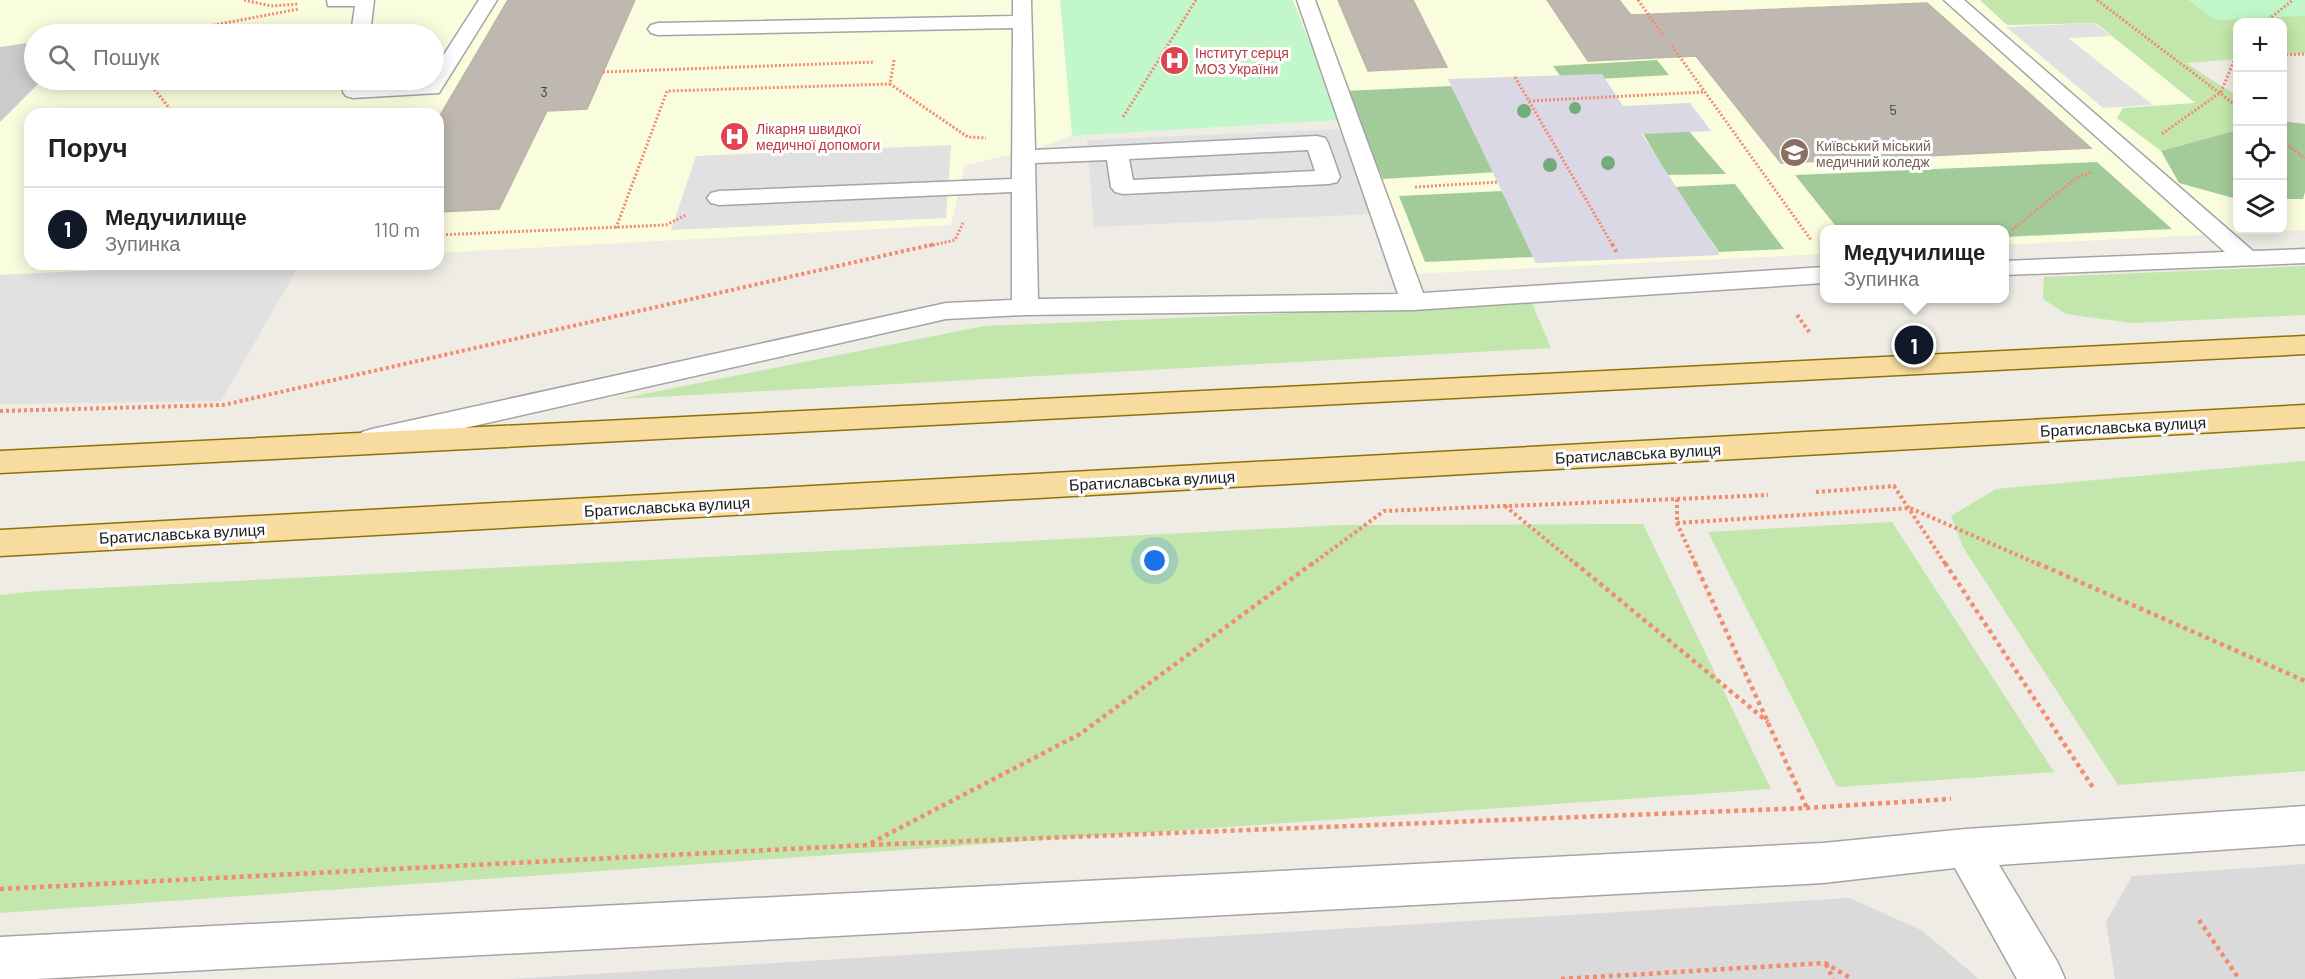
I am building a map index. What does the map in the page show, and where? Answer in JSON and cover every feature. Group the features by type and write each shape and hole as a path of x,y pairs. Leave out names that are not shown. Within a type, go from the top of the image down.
{"main road":[{"path":"0,462 2305,345"},
{"name":"Братиславська вулиця","path":"0,543 2305,416"}],"street":[{"path":"0,959 1823,863 1966,848 2305,825"},
{"path":"1966,848 2042,979"}],"lane":[{"path":"336,1 355,0"},
{"path":"362,24 365,0"},
{"path":"444,70 488,0"},
{"path":"1022,0 1025,307"},
{"path":"1306,0 1413,302"},
{"path":"1953,0 2248,259"},
{"path":"658,29 1023,22"},
{"path":"353,90 353,93 412,90"},
{"path":"1023,153 1117,152 1317,143 1329,177 1123,187 1117,152"},
{"path":"719,198 1024,185"},
{"path":"2009,268 2305,256"},
{"path":"352,444 946,311 1025,307 1413,302 1820,275"}],"path":[{"path":"244,0 271,6 336,1"},
{"path":"1121,121 1196,0"},
{"path":"1638,0 1663,35"},
{"path":"2097,0 2233,103"},
{"path":"2270,18 2293,0"},
{"path":"217,24 336,1"},
{"path":"890,84 903,24"},
{"path":"1672,45 1817,249"},
{"path":"2287,55 2305,54"},
{"path":"603,72 882,62"},
{"path":"1515,77 1621,259"},
{"path":"616,228 667,91 890,84 968,137 994,138 996,151 1023,153"},
{"path":"155,90 169,108"},
{"path":"1529,101 1705,92"},
{"path":"2287,144 2305,158"},
{"path":"1373,189 1498,182"},
{"path":"0,411 224,405 943,243 954,240 980,187"},
{"path":"444,235 666,225 719,198"},
{"path":"1794,310 1813,337 1802,338"},
{"path":"1816,492 1894,486 2094,789"},
{"path":"867,845 1080,734 1384,511 1768,495"},
{"path":"1677,499 1677,523 1807,808"},
{"path":"1505,506 1768,723"},
{"path":"1677,523 1910,508 2305,681"},
{"path":"2082,790 2106,788"},
{"path":"0,889 867,845 1807,808 1962,798"},
{"path":"2199,920 2239,979"},
{"path":"1825,963 1833,979"},
{"path":"1561,979 1825,963 1852,979"}],"shaded area":[{"path":"0,0 2067,0 2233,132 2233,234 2009,245 2009,225 1820,225 1820,254 1392,275 1340,120 1072,136 1032,150 965,165 951,225 444,253 444,108 24,108 24,270 104,270 0,275 0,122 32,90 444,90 444,24 24,24 24,43 0,47"},
{"path":"2094,23 2111,36 2068,38 2153,105 2103,108 2006,27"},
{"path":"24,43 24,90 32,90 0,122 0,47"},
{"path":"1602,74 1623,106 1690,103 1711,131 1642,134 1720,255 1536,263 1448,79"},
{"path":"1340,129 1370,214 1094,227 1087,140"},
{"path":"951,145 946,218 671,230 696,156"},
{"path":"2287,174 2305,189 2305,230 2287,231"},
{"path":"104,270 297,270 221,401 0,404 0,275"},
{"path":"2305,864 2305,979 2115,979 2106,922 2132,876"},
{"path":"1849,898 1921,930 1979,979 510,979"}],"green space":[{"name":"Інститут серця МОЗ України","path":"1060,0 1293,0 1340,120 1072,136"},
{"path":"1980,0 2305,0 2305,53 2287,55 2287,18 2233,18 2233,59 2186,63 2233,93 2233,131 2161,151 2117,118 2123,108 2195,103 2096,23 2007,25"},
{"path":"2188,0 2305,0 2305,16 2216,20"},
{"path":"1657,60 1669,75 1564,81 1553,66"},
{"path":"1451,86 1497,172 1383,179 1346,91"},
{"path":"2287,122 2305,124 2305,192 2303,199 2287,199"},
{"path":"1688,130 1726,174 1667,175 1643,133"},
{"path":"2233,131 2233,198 2179,183 2161,151"},
{"path":"2097,162 2172,229 2009,237 2009,225 1835,225 1795,175"},
{"path":"1735,184 1784,249 1719,252 1674,187"},
{"path":"1502,191 1534,257 1425,262 1399,196"},
{"path":"2305,266 2305,315 2132,323 2066,314 2043,299 2044,277"},
{"path":"1532,303 1551,348 619,399 984,326"},
{"path":"2305,461 2305,771 2118,785 1963,547 1951,516 1996,489"},
{"path":"1892,522 2054,772 1837,787 1708,532"},
{"path":"1643,524 1771,789 0,913 0,595 38,591 1342,525"}],"building":[{"path":"508,0 635,0 587,109 547,111 499,209 444,212 444,109"},
{"path":"1338,0 1413,0 1447,67 1368,71"},
{"path":"1547,0 1619,0 1631,15 1927,3 2091,148 1781,163 1696,56 1588,61"}],"place":[{"name":"Інститут серця МОЗ України","path":"1174,60"},
{"name":"Лікарня швидкої медичної допомоги","path":"735,136"},
{"name":"Київський міський медичний коледж","path":"1795,153"},
{"name":"Медучилище","path":"1914,345"}]}
